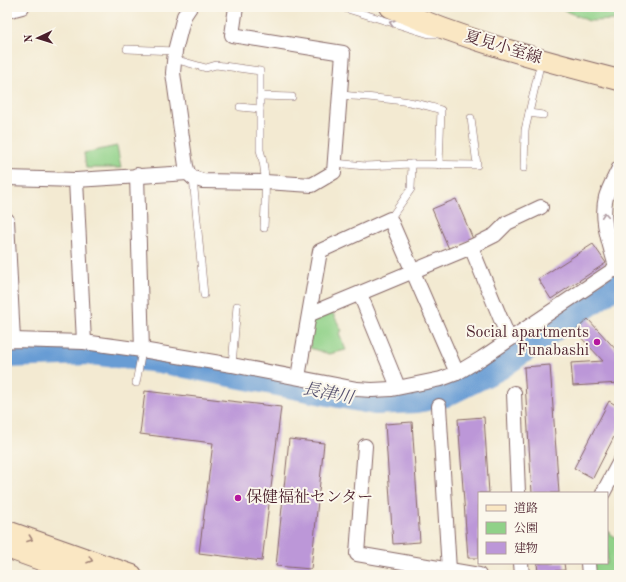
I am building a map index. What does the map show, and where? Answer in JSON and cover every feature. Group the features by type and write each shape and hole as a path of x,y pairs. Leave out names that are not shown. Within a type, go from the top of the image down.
{"main road":[{"name":"夏見小室線","path":"390,7 457,34 541,60 619,80"},
{"path":"7,531 48,562 132,575"},
{"path":"7,548 82,575"}],"street":[{"path":"7,11 22,7"},
{"path":"190,7 184,16 175,55 173,73 190,176"},
{"path":"7,178 76,180 137,175 190,176 203,181 312,184 334,172 343,53 232,35 236,7"},
{"path":"7,220 10,340 84,342 232,365 357,389 372,390 441,379 457,373 618,268 607,232 604,211 607,195 619,168"},
{"path":"137,175 142,351"},
{"path":"76,180 84,342"},
{"path":"310,314 471,247 495,235 506,223 541,207"},
{"path":"298,377 320,251 390,218 412,272 457,373"},
{"path":"471,247 509,339"},
{"path":"360,294 398,387"},
{"path":"514,393 518,492"},
{"path":"439,406 448,570"},
{"path":"365,446 357,554 479,575"},
{"path":"604,492 619,463"},
{"path":"522,564 522,575"},
{"path":"588,564 589,575"}],"lane":[{"path":"341,7 429,34 457,34"},
{"path":"127,49 175,55 206,68 216,65 260,71 260,150 263,159 265,182 264,228"},
{"path":"524,168 525,130 541,60"},
{"path":"340,95 401,100 441,110 439,164"},
{"path":"260,96 292,97"},
{"path":"240,107 260,109"},
{"path":"529,113 543,115"},
{"path":"335,163 365,166 412,164 477,165 471,118"},
{"path":"390,218 411,189 412,164"},
{"path":"190,176 204,295"},
{"path":"232,365 238,306"},
{"path":"136,383 142,351"}],"green space":[{"path":"556,7 619,7 619,20 589,21"},
{"path":"117,146 121,168 86,168 84,153"},
{"path":"331,310 342,331 339,333 346,350 329,354 310,348 311,317"},
{"path":"608,532 619,540 619,575 593,575 592,564 608,564"}],"building":[{"path":"456,199 473,239 449,249 432,209"},
{"path":"593,244 606,263 551,299 538,279"},
{"name":"Social apartments Funabashi","path":"588,319 619,353 619,383 573,386 571,363 603,361 575,331"},
{"path":"550,365 559,492 532,492 524,367"},
{"name":"保健福祉センター","path":"145,391 281,407 262,561 199,553 213,443 140,434"},
{"path":"609,401 619,407 619,427 593,478 574,468"},
{"path":"484,417 489,492 478,492 478,558 468,558 458,419"},
{"path":"412,422 420,542 393,544 385,424"},
{"path":"289,439 324,443 311,569 276,566"},
{"path":"537,564 564,564 565,570 538,572"}],"waterway":[{"name":"長津川","path":"7,356 91,353 159,361 375,403 417,401 446,395 500,368 619,284"}],"place":[{"name":"Social apartments Funabashi","path":"597,342"},
{"name":"保健福祉センター","path":"238,498"}]}
